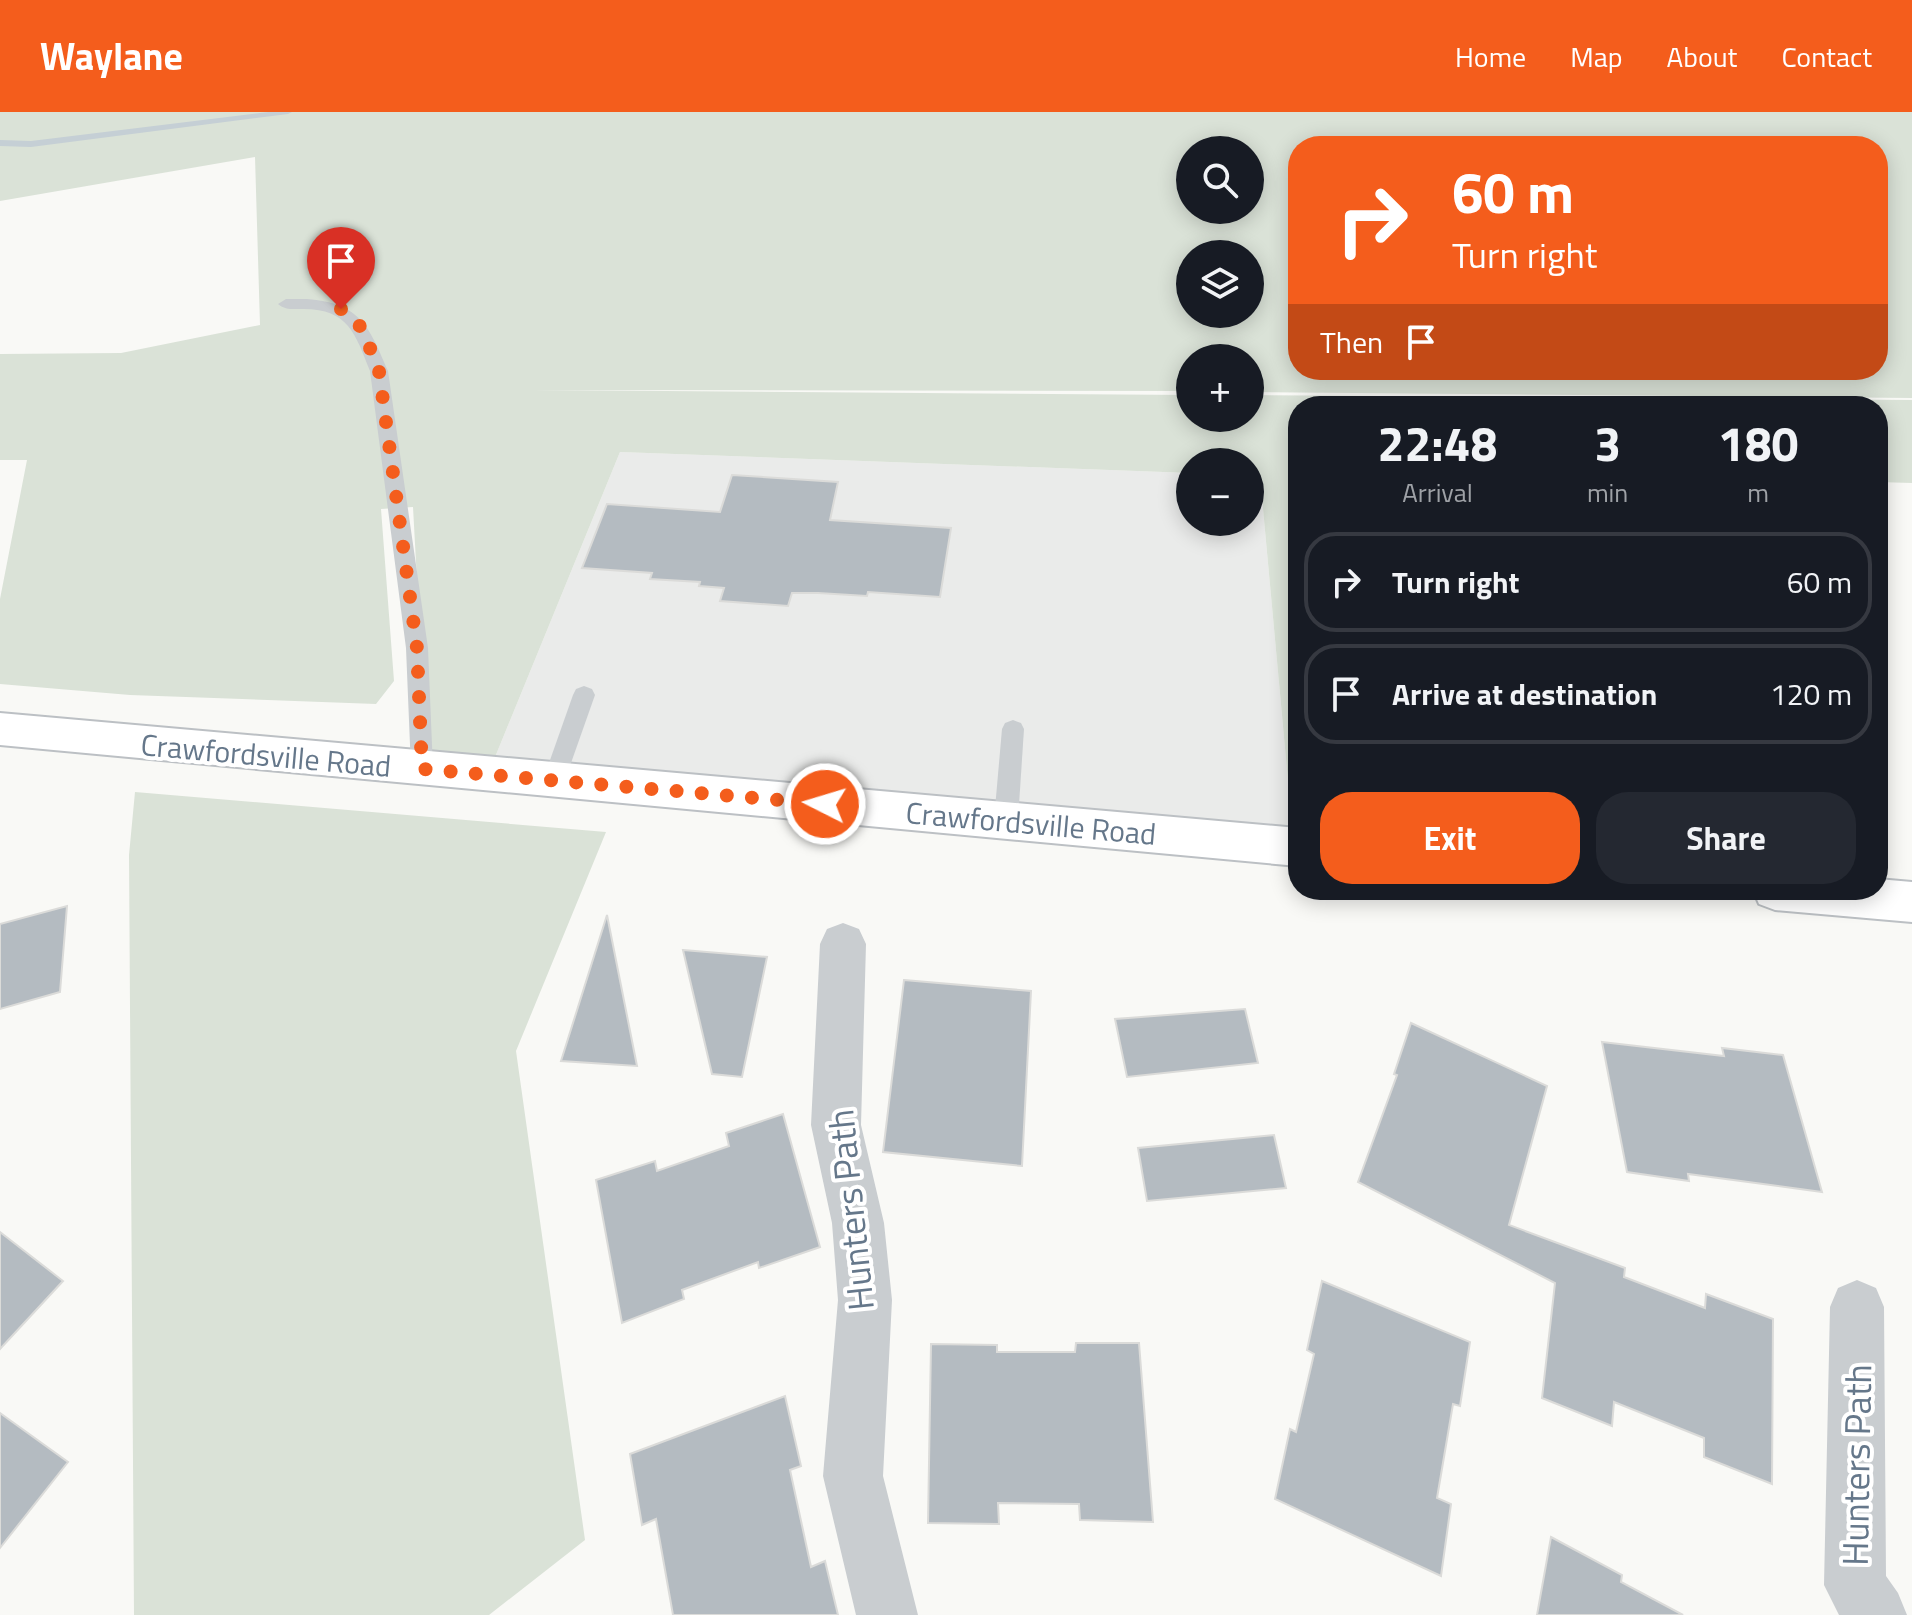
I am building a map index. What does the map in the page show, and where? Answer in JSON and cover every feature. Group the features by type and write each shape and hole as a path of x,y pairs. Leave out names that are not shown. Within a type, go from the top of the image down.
{"main road":[{"name":"Crawfordsville Road","path":"0,729 1288,846"},
{"path":"1888,899 1912,902"}],"street":[{"name":"Hunters Path","path":"843,944 836,1125 858,1223 865,1300 853,1476 887,1615"},
{"name":"Hunters Path","path":"1857,1307 1855,1585 1876,1615"}],"lane":[{"path":"286,304 322,302 341,309 362,328 379,371 417,648 422,769"},
{"path":"554,780 584,695"},
{"path":"1006,820 1013,729"}],"shaded area":[{"path":"0,112 1912,112 1912,398 1264,392 1264,344 1176,344 1176,391 531,390 1176,395 1176,432 1264,432 1264,395 1382,396 1288,396 1288,781 1264,520 1264,448 1176,448 1176,472 620,452 491,767 427,765 413,507 381,509 394,681 376,704 130,695 0,684 0,599 27,460 0,460 0,354 121,353 260,325 255,157 0,201"},
{"path":"1888,400 1912,400 1912,483 1888,482"},
{"path":"620,452 1176,472 1176,536 1264,536 1264,520 1288,781 1288,835 491,767"},
{"path":"135,792 606,832 516,1051 585,1540 489,1615 134,1615 129,855"}],"building":[{"path":"732,475 838,482 830,520 951,528 940,597 868,592 867,596 792,593 788,606 720,601 724,588 699,586 700,582 650,579 652,573 582,568 607,504 720,512"},
{"path":"67,906 60,992 0,1009 0,924"},
{"path":"607,915 637,1066 561,1061"},
{"path":"683,950 767,957 742,1077 712,1074"},
{"path":"904,980 1031,991 1022,1166 883,1152"},
{"path":"1245,1009 1258,1063 1127,1077 1115,1019"},
{"path":"1411,1023 1547,1086 1509,1225 1625,1268 1624,1277 1705,1308 1706,1294 1773,1319 1772,1484 1704,1457 1704,1438 1614,1402 1612,1426 1542,1398 1555,1283 1358,1182 1397,1075 1394,1074"},
{"path":"1602,1042 1724,1056 1722,1048 1783,1055 1822,1192 1688,1174 1689,1181 1627,1172"},
{"path":"783,1114 820,1247 759,1268 758,1262 682,1290 684,1299 622,1323 596,1180 655,1161 657,1171 729,1146 726,1133"},
{"path":"1274,1135 1286,1188 1147,1201 1138,1148"},
{"path":"0,1232 63,1281 0,1349"},
{"path":"1322,1281 1470,1342 1460,1406 1453,1404 1437,1498 1451,1504 1441,1576 1275,1499 1290,1429 1296,1432 1314,1354 1307,1350"},
{"path":"1076,1343 1139,1343 1153,1522 1080,1520 1079,1504 998,1503 999,1524 928,1523 931,1344 997,1345 997,1352 1075,1352"},
{"path":"785,1396 801,1466 790,1470 811,1567 825,1561 838,1615 673,1615 656,1519 642,1525 630,1454"},
{"path":"0,1413 68,1462 0,1548"},
{"path":"1551,1537 1622,1575 1621,1582 1683,1615 1537,1615"}],"waterway":[{"path":"0,143 31,144 288,112"}],"route":[{"path":"341,309 362,328 379,371 417,648 422,769 825,804"}]}
